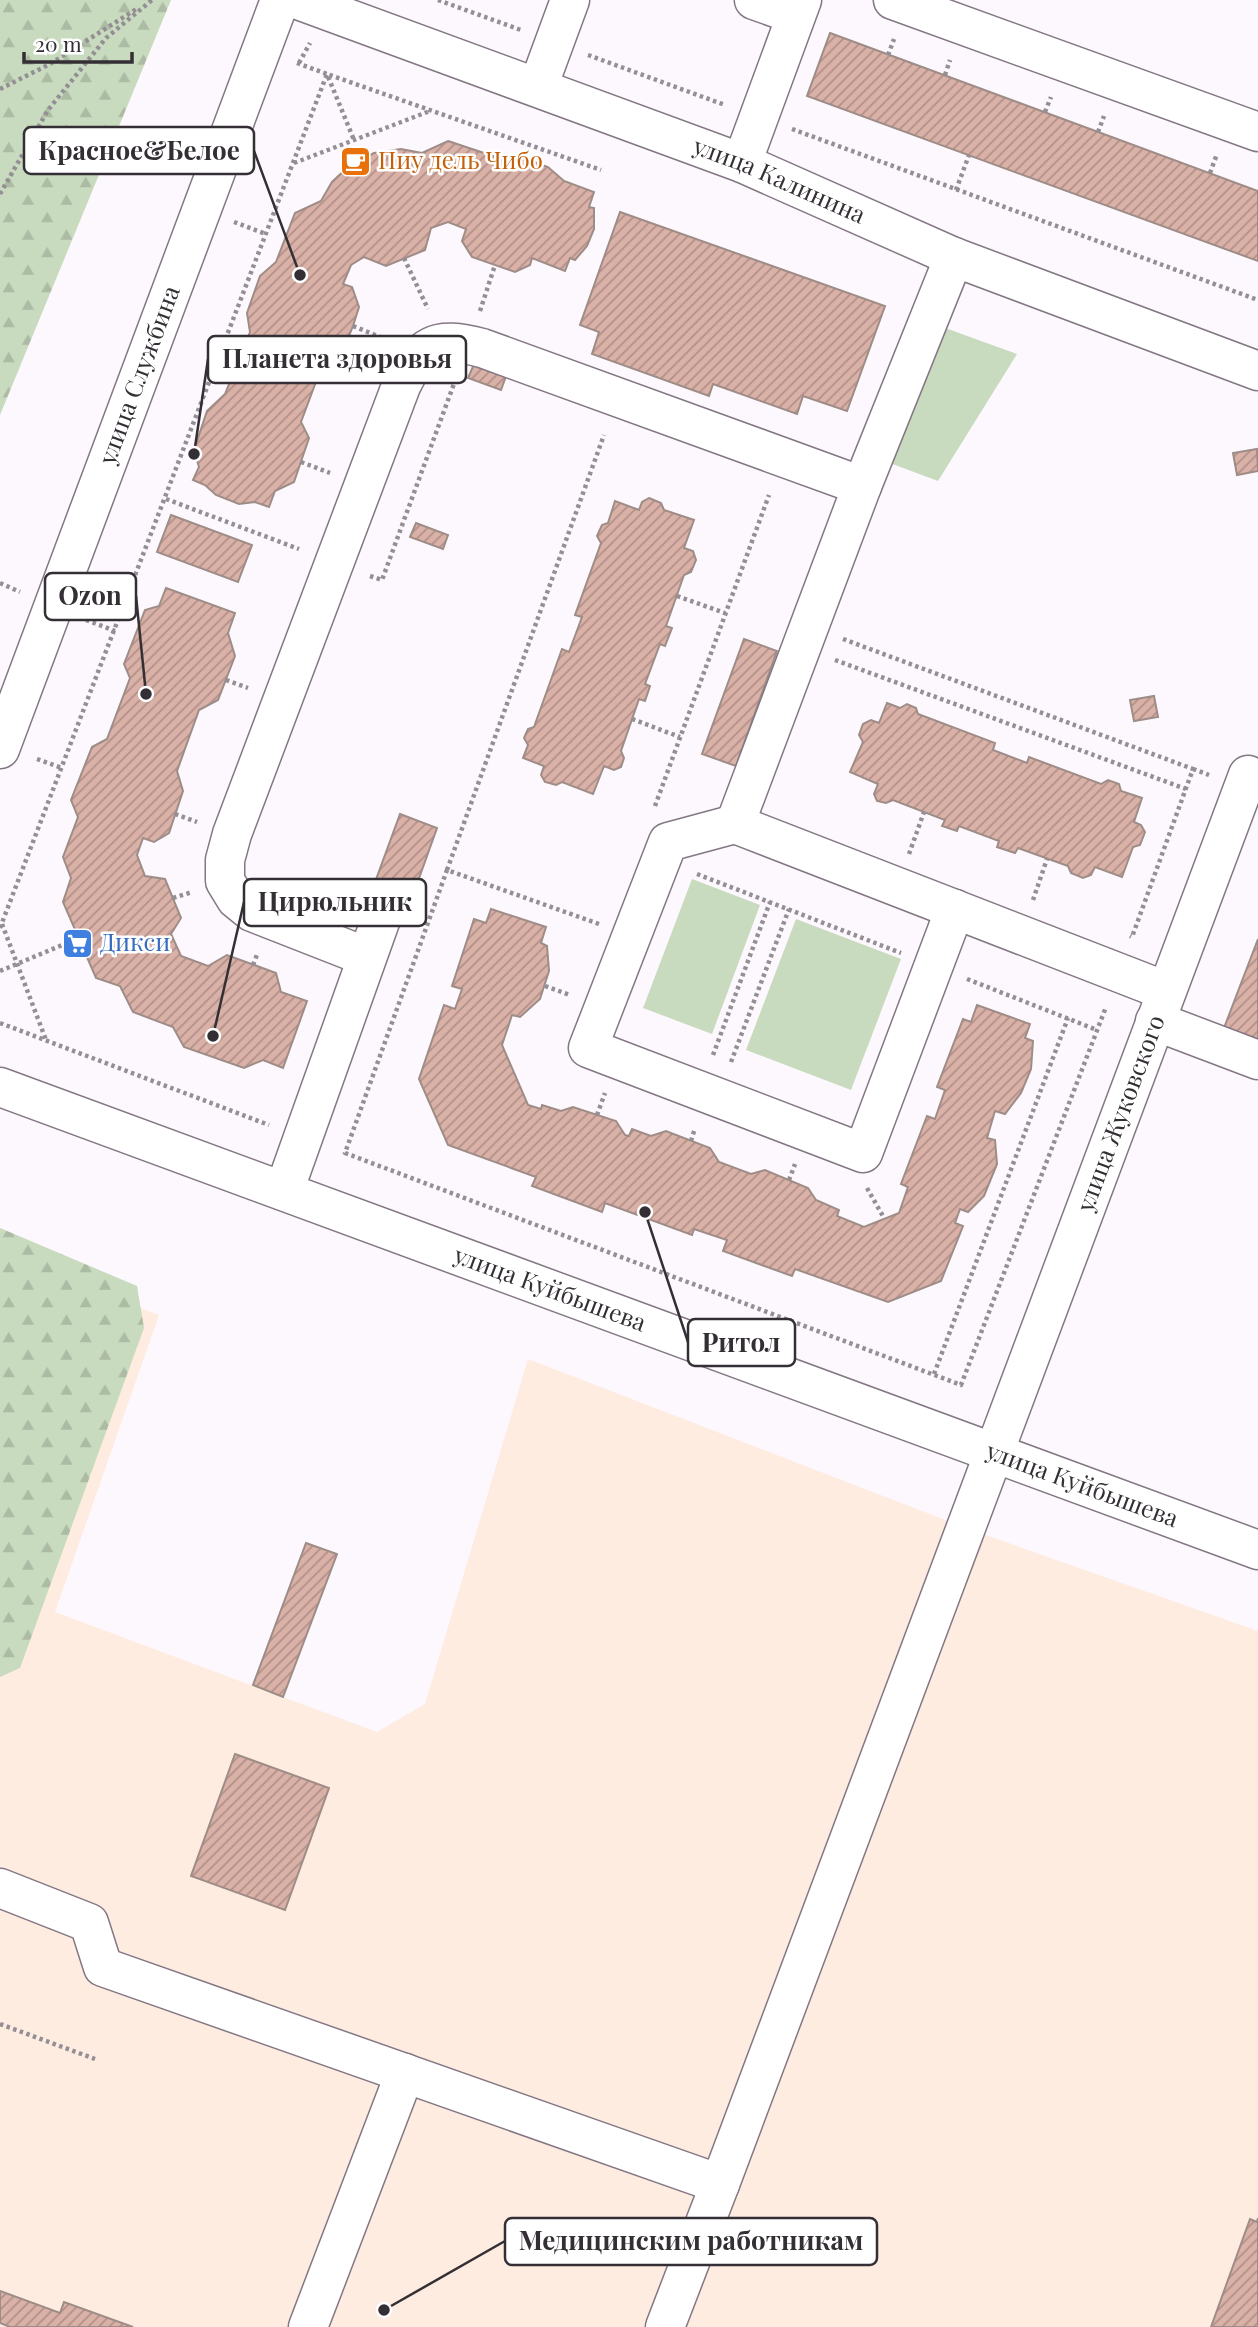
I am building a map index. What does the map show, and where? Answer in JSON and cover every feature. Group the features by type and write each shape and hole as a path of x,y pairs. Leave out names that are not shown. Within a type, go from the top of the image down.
{"street":[{"name":"улица Службина","path":"0,750 280,0"},
{"name":"улица Калинина","path":"298,0 743,163 954,257 1258,370"},
{"path":"538,88 570,0"},
{"path":"743,163 799,8 754,0"},
{"path":"893,0 1258,132"},
{"path":"734,824 862,486 954,257"},
{"path":"367,957 252,912 236,899 225,881 225,860 232,834 401,386 412,364 424,350 443,342 482,348 862,486"},
{"name":"улица Жуковского","path":"665,2327 1248,775"},
{"path":"955,909 863,1153 588,1048 668,842 734,824 955,909 1118,973 1160,1006 1258,1060"},
{"path":"284,1191 387,902"},
{"name":"улица Куйбышева","path":"0,1087 1258,1550"},
{"path":"0,1888 89,1923 103,1967 720,2184"},
{"path":"308,2327 405,2073"}],"path":[{"path":"0,89 50,64 152,0"},
{"path":"0,194 48,110 106,38 152,0"},
{"path":"438,0 1258,300"},
{"path":"299,64 601,170"},
{"path":"327,74 354,140"},
{"path":"46,1041 1,926 327,74"},
{"path":"293,164 432,111"},
{"path":"956,190 969,155"},
{"path":"237,223 267,234"},
{"path":"404,258 443,342"},
{"path":"166,499 382,580 455,381 467,386"},
{"path":"592,431 617,440"},
{"path":"345,1153 604,435"},
{"path":"652,813 769,495 782,500"},
{"path":"677,596 725,613"},
{"path":"0,1023 961,1385 1097,1030 1193,769 840,638"},
{"path":"835,648 831,659 1186,789"},
{"path":"632,719 680,737"},
{"path":"909,855 925,812"},
{"path":"896,850 921,859"},
{"path":"1045,905 1032,900 1047,859"},
{"path":"661,860 1097,1030"},
{"path":"447,870 632,935"},
{"path":"709,1094 770,902"},
{"path":"709,1094 789,909"},
{"path":"1120,932 1132,937"},
{"path":"0,971 79,938"},
{"path":"934,1374 1068,1018"},
{"path":"0,2024 94,2059"}],"shaded area":[{"path":"0,1255 159,1315 55,1612 377,1732 425,1704 528,1359 966,1528 1258,1631 1258,2327 0,2327"}],"green space":[{"path":"0,0 171,0 0,415"},
{"path":"937,325 1017,354 938,481 887,462"},
{"path":"692,879 760,905 712,1034 643,1008"},
{"path":"796,919 901,959 851,1090 746,1050"},
{"path":"0,1228 137,1286 144,1328 20,1668 0,1677"}],"building":[{"path":"830,33 1258,191 1258,261 807,96"},
{"path":"448,141 496,157 518,156 548,167 564,181 594,192 589,207 594,208 594,229 587,246 575,260 570,258 565,271 532,258 530,265 515,272 472,257 462,241 466,229 448,222 431,228 425,250 386,266 364,257 351,265 343,284 352,287 359,307 345,346 326,355 301,422 309,438 294,482 275,491 269,507 255,502 239,504 216,495 205,485 193,480 199,467 194,450 207,411 225,394 250,332 247,313 260,276 276,262 295,213 321,201 332,182 350,165 374,153 401,149 422,153"},
{"path":"620,212 885,306 847,411 803,396 797,414 713,384 709,396 592,354 599,332 580,325"},
{"path":"474,364 506,376 501,390 468,378"},
{"path":"1257,449 1258,471 1237,475 1233,453"},
{"path":"649,498 661,503 664,510 694,520 684,548 693,551 696,560 691,572 684,575 666,626 672,628 665,646 660,644 645,684 650,686 645,701 639,699 621,751 624,758 621,767 614,770 604,766 593,794 562,782 556,785 545,782 541,775 544,766 523,758 528,745 524,738 528,729 534,727 562,649 569,652 582,617 575,615 601,543 597,536 602,525 608,523 615,501 639,510 642,502"},
{"path":"171,515 252,545 238,582 157,552"},
{"path":"416,523 448,535 443,549 410,537"},
{"path":"166,588 235,613 228,633 235,656 218,700 199,710 177,771 183,791 169,833 154,842 143,838 137,855 145,876 165,879 181,918 171,934 181,956 208,966 227,955 276,973 281,992 307,1001 283,1068 263,1060 244,1068 184,1047 173,1027 133,1012 120,986 96,978 63,902 71,878 63,857 78,817 71,800 92,747 107,739 130,678 124,664 145,610 159,606"},
{"path":"744,639 777,651 736,766 702,754"},
{"path":"1154,696 1158,717 1134,721 1130,700"},
{"path":"887,703 900,708 907,704 916,708 918,714 995,743 993,750 1027,763 1029,757 1101,784 1108,780 1119,784 1121,791 1142,798 1134,822 1141,825 1145,832 1140,845 1133,847 1122,877 1095,867 1091,875 1083,878 1071,873 1068,866 1018,848 1015,853 997,847 999,841 959,826 957,831 942,826 945,820 893,800 886,803 877,801 874,794 878,784 850,772 863,742 859,735 863,724 871,720 879,723"},
{"path":"400,814 437,828 408,909 370,896"},
{"path":"491,909 546,927 541,943 547,946 549,971 540,999 520,1017 512,1015 502,1045 528,1105 541,1109 542,1105 561,1111 573,1107 616,1121 625,1135 629,1136 632,1129 651,1136 666,1131 710,1148 719,1162 751,1174 765,1170 808,1188 816,1200 839,1210 837,1216 864,1227 899,1213 908,1187 901,1184 927,1116 935,1119 945,1090 937,1087 963,1019 971,1022 977,1005 1030,1024 1025,1038 1033,1041 1031,1069 1021,1093 1005,1114 995,1111 987,1138 995,1140 997,1164 984,1196 968,1212 960,1209 955,1223 963,1226 941,1281 888,1302 795,1269 792,1276 723,1251 727,1240 694,1229 692,1235 605,1203 602,1212 532,1186 536,1177 448,1145 419,1079 444,1005 455,1009 462,989 452,986 474,919 486,923"},
{"path":"1258,939 1258,1042 1224,1028"},
{"path":"306,1543 337,1554 283,1697 253,1685"},
{"path":"235,1754 329,1788 285,1910 191,1876"},
{"path":"1258,2218 1258,2327 1211,2327 1250,2219 1257,2222"},
{"path":"0,2291 60,2313 64,2302 133,2327 10,2327 0,2323"}],"place":[{"name":"Пиу дель Чибо","path":"355,161"},
{"name":"Красное&Белое","path":"300,275"},
{"name":"Планета здоровья","path":"194,454"},
{"name":"Ozon","path":"146,694"},
{"name":"Дикси","path":"77,943"},
{"name":"Цирюльник","path":"213,1036"},
{"name":"Ритол","path":"645,1212"},
{"name":"Медицинским работникам","path":"384,2310"}]}
